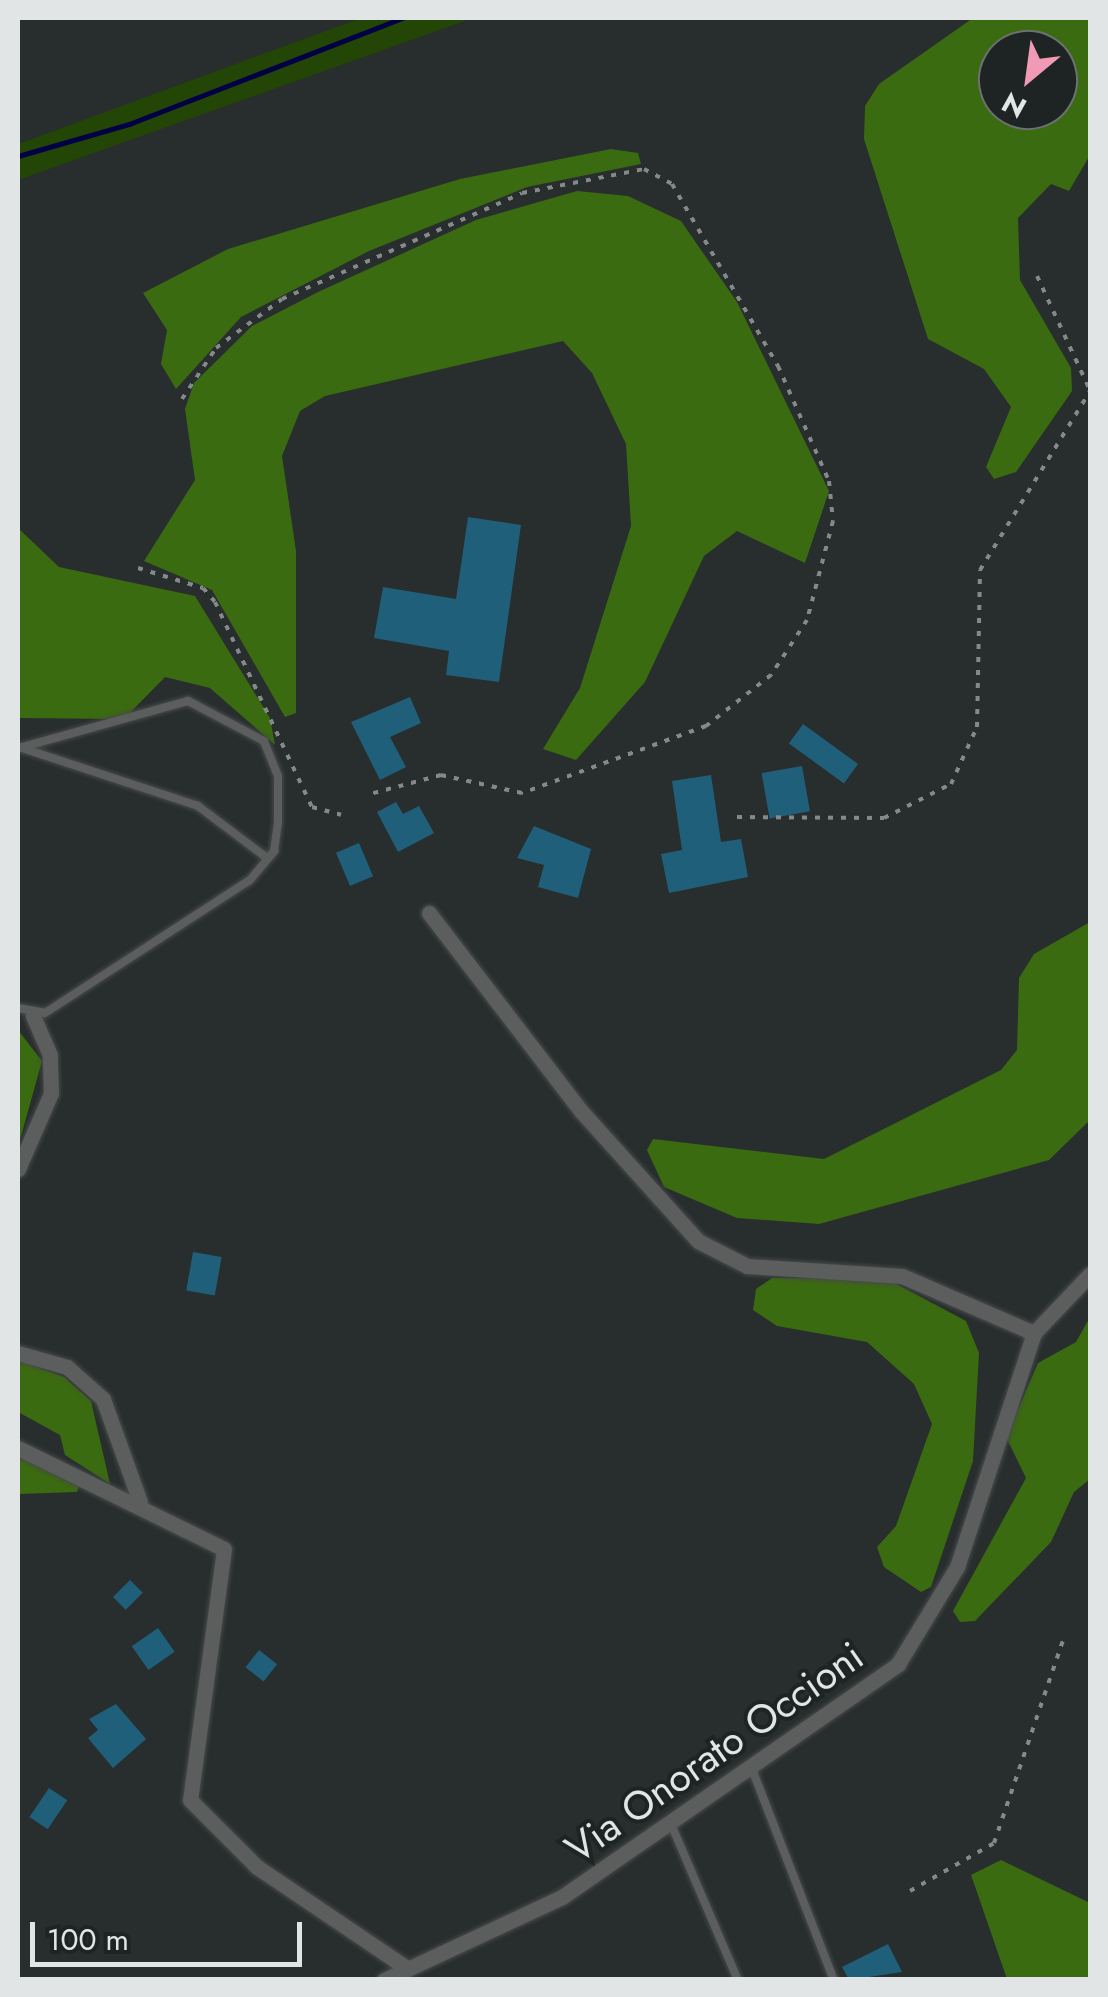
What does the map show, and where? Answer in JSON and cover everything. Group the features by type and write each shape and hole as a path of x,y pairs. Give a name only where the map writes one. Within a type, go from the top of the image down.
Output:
{"street":[{"path":"429,913 582,1111 698,1241 747,1266 902,1276 1034,1333"},
{"path":"18,1169 51,1093 50,1056 25,1012"},
{"name":"Via Onorato Occioni","path":"384,1980 562,1897 870,1688 927,1628 960,1558 1034,1333 1090,1274"},
{"path":"18,1353 52,1359 94,1388 143,1506"},
{"path":"18,1448 217,1540 226,1558 190,1800 257,1866 408,1969"}],"lane":[{"path":"20,747 165,702 226,715 264,741 274,760 278,822 266,858 250,880 25,1012"},
{"path":"20,747 198,806 266,858"},
{"path":"752,1769 834,1980"},
{"path":"670,1824 738,1980"}],"path":[{"path":"182,399 216,348 282,299 522,193 644,169 672,184 778,366 829,482 833,522 807,620 771,675 706,726 522,794 441,775 370,794"},
{"path":"738,817 884,818 951,784 981,695 980,570 1090,390 1037,276"},
{"path":"138,568 203,588 216,602 312,806 341,815"},
{"path":"910,1891 994,1843 1065,1635"}],"green space":[{"path":"361,18 473,18 18,180 18,144"},
{"path":"973,18 1090,18 1090,155 1069,191 1051,184 1018,218 1020,280 1071,368 1072,391 1016,472 994,479 986,467 1011,407 984,369 928,339 864,139 865,106 879,84"},
{"path":"611,149 638,153 641,164 527,187 369,251 241,317 176,389 161,364 167,330 143,293 228,249 460,179"},
{"path":"577,191 628,196 681,221 737,302 829,491 805,563 737,531 704,556 645,682 576,760 543,749 580,688 631,526 626,444 592,373 563,341 325,396 300,411 282,456 296,551 296,713 285,717 212,590 144,561 195,480 185,409 194,383 252,326 318,292 476,220"},
{"path":"18,528 59,567 195,596 270,718 275,745 210,688 165,677 124,719 18,718"},
{"path":"1090,922 1090,1120 1049,1160 819,1224 737,1218 664,1187 647,1150 653,1139 824,1159 1001,1070 1017,1050 1019,978 1034,954"},
{"path":"18,1030 42,1061 18,1147"},
{"path":"772,1278 887,1279 966,1321 979,1353 973,1461 931,1587 921,1592 884,1567 877,1547 896,1526 932,1424 914,1384 867,1342 777,1326 753,1310 756,1289"},
{"path":"1090,1317 1090,1479 1074,1492 1051,1542 975,1621 960,1622 953,1611 1026,1478 1006,1437 1038,1363 1076,1342"},
{"path":"18,1360 64,1377 91,1401 110,1484 65,1455 60,1435 18,1412"},
{"path":"18,1453 81,1482 77,1492 18,1494"},
{"path":"1001,1860 1090,1903 1090,1979 1007,1979 971,1875"}],"building":[{"path":"468,517 521,525 499,682 446,675 449,651 374,638 383,587 456,599"},
{"path":"410,697 421,723 390,737 406,767 380,780 351,722"},
{"path":"803,724 858,764 844,783 789,743"},
{"path":"802,766 810,811 770,818 762,773"},
{"path":"711,775 721,842 741,839 748,877 669,893 661,854 682,850 672,781"},
{"path":"396,802 403,814 419,806 434,833 398,852 377,812"},
{"path":"534,826 591,849 578,898 538,887 544,865 517,858"},
{"path":"359,843 373,876 350,886 336,853"},
{"path":"193,1252 222,1257 215,1295 186,1290"},
{"path":"130,1580 143,1593 126,1610 113,1597"},
{"path":"158,1628 175,1652 148,1670 132,1646"},
{"path":"259,1650 277,1664 264,1681 245,1667"},
{"path":"116,1704 146,1739 113,1768 88,1738 98,1730 89,1719"},
{"path":"49,1788 67,1800 48,1829 29,1817"},
{"path":"888,1944 902,1972 849,1980 842,1967"}],"waterway":[{"path":"18,156 129,124 402,18"}]}
